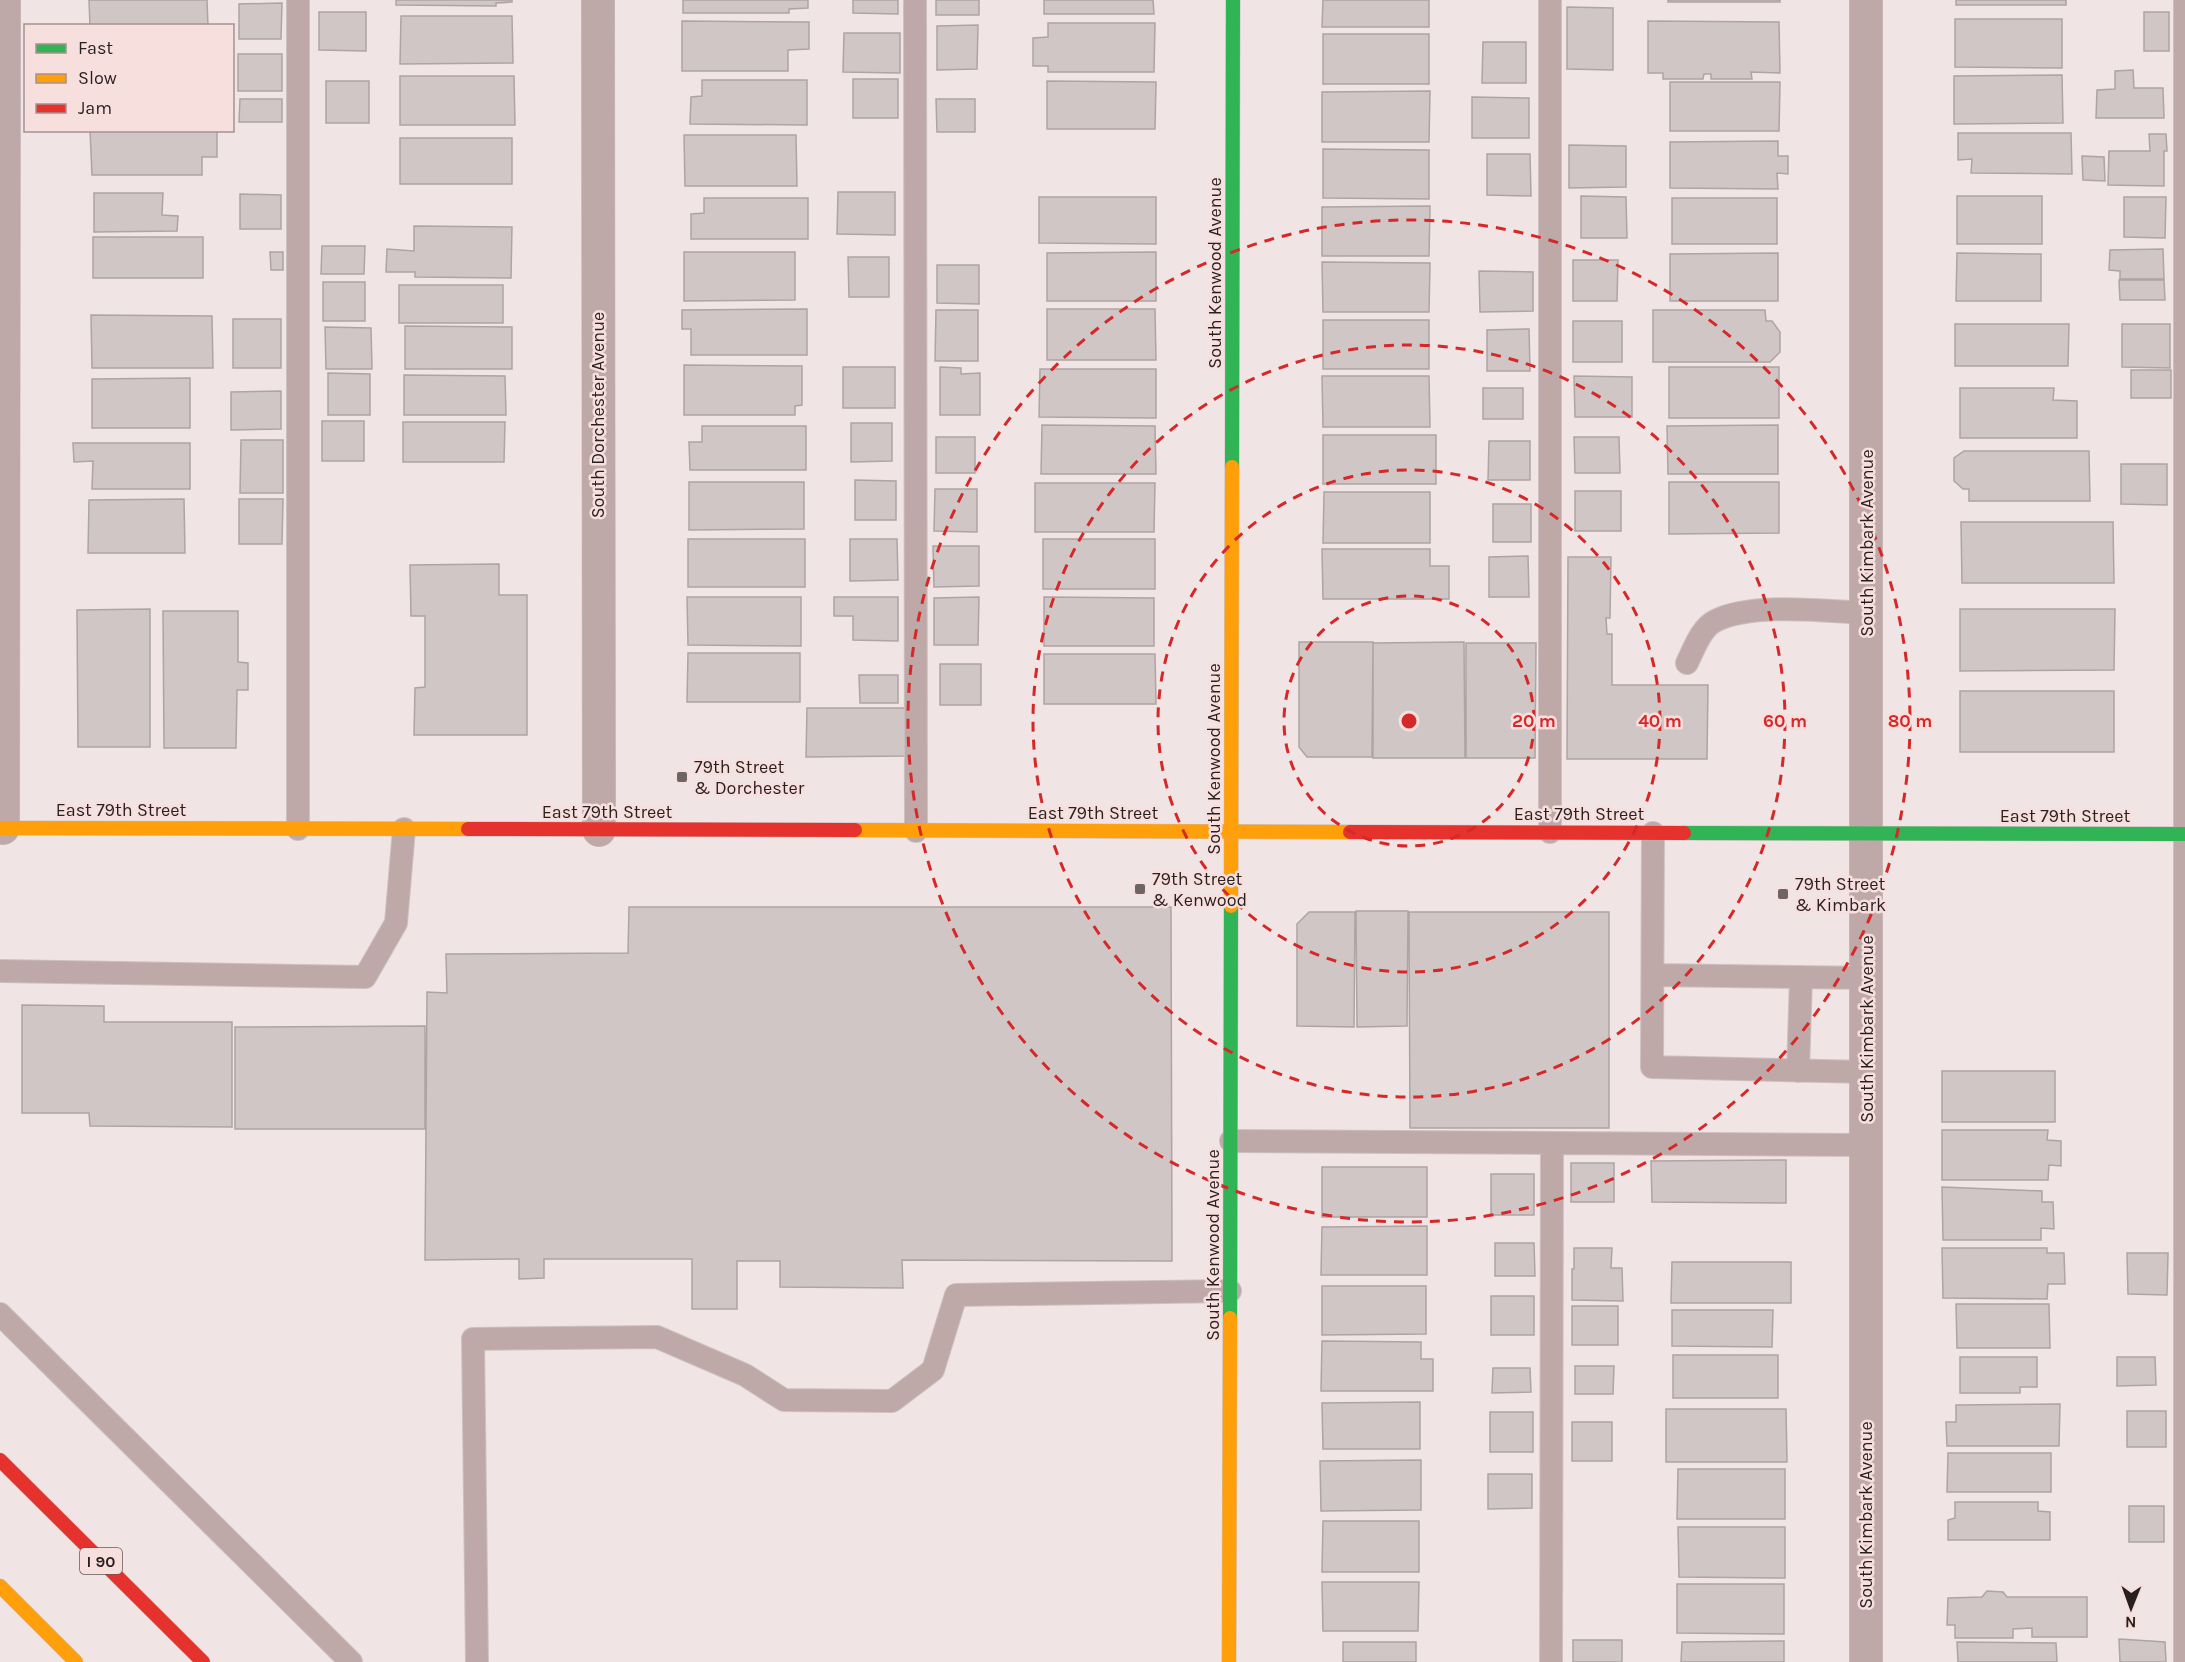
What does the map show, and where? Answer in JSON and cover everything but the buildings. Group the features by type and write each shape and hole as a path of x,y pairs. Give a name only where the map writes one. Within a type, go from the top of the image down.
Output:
{"main road":[{"name":"South Kenwood Avenue","path":"1229,1662 1233,0"},
{"name":"East 79th Street","path":"2,828 2185,834"},
{"name":"I 90","path":"0,1460 203,1662"},
{"path":"0,1586 76,1662"}],"street":[{"path":"2,828 4,0"},
{"name":"South Dorchester Avenue","path":"598,0 599,830"},
{"name":"South Kimbark Avenue","path":"1866,0 1866,1662"}],"lane":[{"path":"298,0 298,829"},
{"path":"915,0 916,831"},
{"path":"1550,0 1550,832"},
{"path":"2185,0 2185,1662"},
{"path":"1687,663 1699,639 1714,621 1741,614 1781,609 1867,613"},
{"path":"0,971 365,977 396,923 404,829"},
{"path":"1653,833 1652,1067 1867,1072"},
{"path":"1653,975 1867,978"},
{"path":"1798,1071 1801,977"},
{"path":"1231,1141 1866,1145"},
{"path":"1551,1662 1552,1143"},
{"path":"477,1662 473,1339 657,1337 745,1375 784,1400 892,1401 933,1370 956,1295 1230,1291"},
{"path":"0,1314 351,1662"}],"traffic: fast":[{"path":"1232,467 1233,0"},
{"path":"1684,833 2185,834"},
{"path":"1230,1318 1231,906"}],"traffic: slow":[{"path":"1231,906 1232,467"},
{"path":"0,828 468,829"},
{"path":"855,830 1350,832"},
{"path":"1229,1662 1230,1318"},
{"path":"0,1586 76,1662"}],"traffic: jam":[{"path":"468,829 855,830"},
{"path":"1350,832 1684,833"},
{"path":"0,1460 203,1662"}],"place":[{"name":"79th Street & Dorchester","path":"682,777"},
{"name":"79th Street & Kenwood","path":"1140,889"},
{"name":"79th Street & Kimbark","path":"1783,894"}]}
